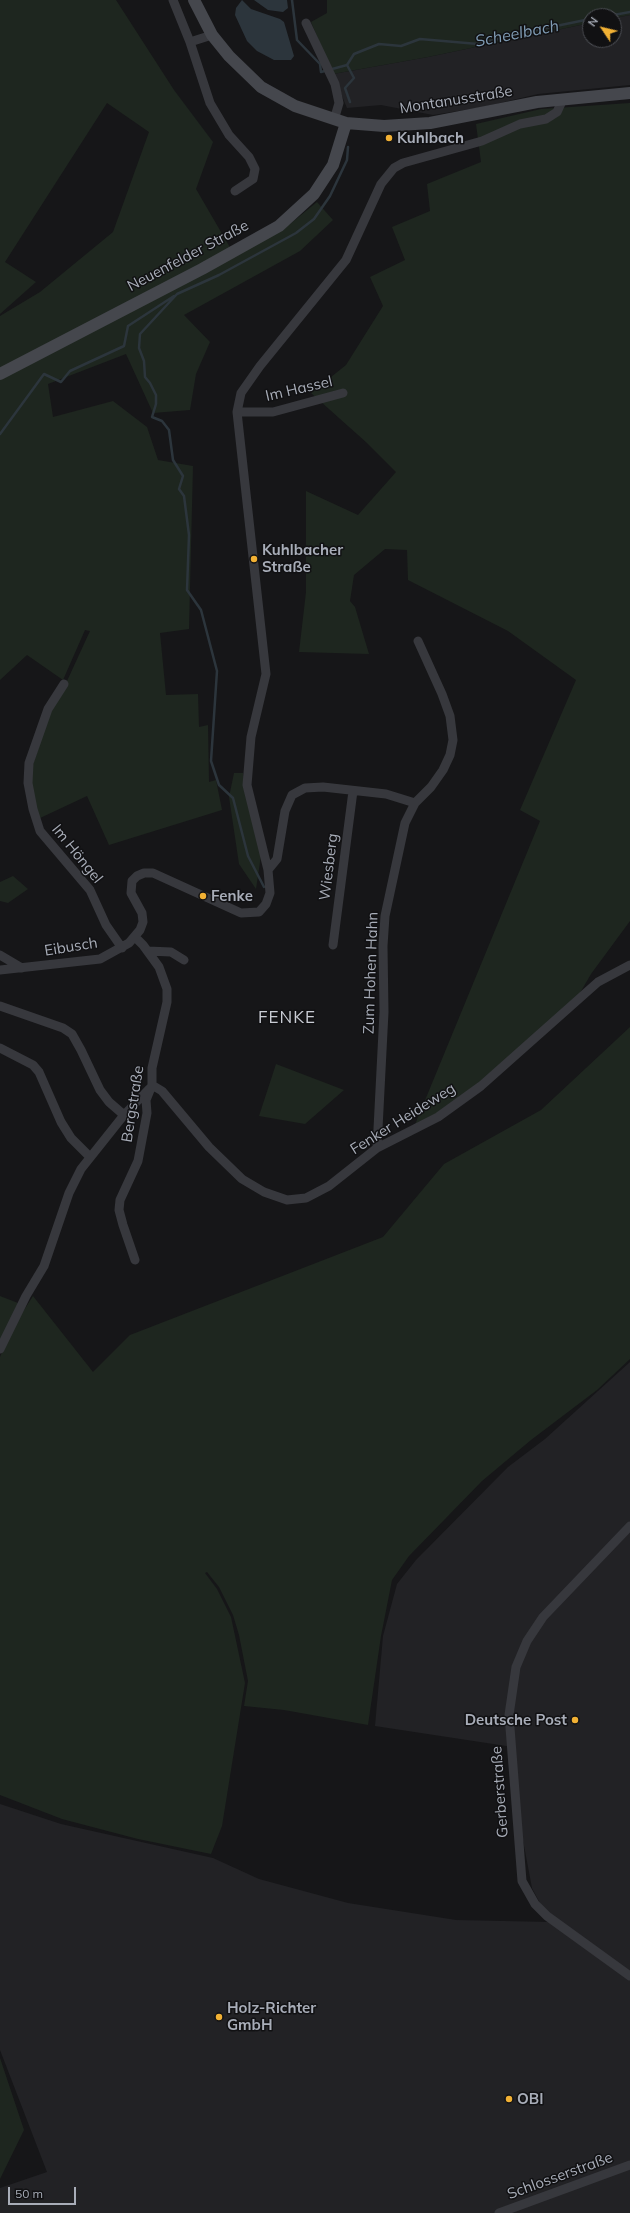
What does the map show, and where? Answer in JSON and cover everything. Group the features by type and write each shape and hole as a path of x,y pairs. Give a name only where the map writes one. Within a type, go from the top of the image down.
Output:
{"main road":[{"name":"Montanusstraße","path":"194,0 212,35 229,56 261,87 295,106 334,120 384,126 430,123 563,99 630,93"},
{"name":"Neuenfelder Straße","path":"0,374 202,269 279,226 314,194 333,165 346,122"}],"street":[{"path":"173,0 190,42 210,103 228,135 249,157 255,169 253,179 235,191"},
{"path":"306,23 328,66 335,84 339,103 334,120"},
{"path":"190,42 212,35"},
{"path":"268,870 247,785 250,737 266,674 237,412 241,393 260,366 346,260 381,184 394,168 403,163 482,141 520,124 546,120 557,112 563,99"},
{"name":"Im Hassel","path":"237,412 273,412 343,393"},
{"name":"Zum Hohen Hahn","path":"377,1148 384,1012 383,946 385,916 405,823 415,802 431,787 443,770 450,755 453,740 450,716 442,694 418,641"},
{"name":"Im Höngel","path":"64,684 48,709 29,763 28,783 33,809 40,831 90,890 106,925 122,948"},
{"path":"268,870 277,859 285,811 292,795 305,788 323,786 386,794 415,802"},
{"name":"Wiesberg","path":"333,945 353,791"},
{"name":"Eibusch","path":"0,970 100,959 122,948 135,937 143,922 142,913 131,893 132,881 137,876 153,872 227,908 249,914 259,912 268,902 270,884 268,870"},
{"name":"Bergstraße","path":"135,937 148,951 164,978 167,989 167,1002 152,1068 152,1085 146,1100 147,1113 138,1161 120,1200 119,1210 136,1260"},
{"path":"148,951 171,952 184,960"},
{"path":"0,955 22,968"},
{"name":"Fenker Heideweg","path":"152,1085 162,1091 209,1147 238,1176 264,1192 287,1200 306,1198 329,1186 377,1148 444,1112 480,1086 593,986 630,965"},
{"path":"0,1006 63,1028 72,1034 100,1090 109,1102 124,1115"},
{"path":"0,1048 33,1065 39,1072 61,1122 71,1138 90,1157"},
{"path":"0,1349 26,1296 44,1266 69,1193 81,1169 124,1115 152,1085"},
{"name":"Gerberstraße","path":"630,1526 548,1612 526,1641 516,1667 509,1715 522,1881 535,1904 547,1916 630,1976"},
{"name":"Schlosserstraße","path":"499,2213 630,2165"}],"shaded area":[{"path":"0,0 116,0 174,90 213,142 196,189 235,256 290,224 317,202 333,220 300,251 184,315 210,342 196,374 190,410 153,413 126,354 48,384 53,417 113,401 147,427 158,460 193,466 189,629 160,633 166,695 198,694 199,727 208,725 209,782 216,780 222,810 109,845 87,796 38,819 32,785 32,767 50,713 67,681 90,631 85,630 63,680 27,655 0,680 0,316 40,292 113,232 149,132 107,103 5,262 36,282 0,314"},
{"path":"242,0 251,9 280,19 284,22 294,56 291,60 274,60 257,51 247,41 235,15 236,8"},
{"path":"254,0 287,0 288,8 283,12 268,10"},
{"path":"327,0 630,0 630,15 622,16 622,8 582,8 582,25 428,57 333,74 311,22 327,13"},
{"path":"630,15 630,85 538,94 483,107 433,115 381,105 347,108 333,74 428,57 582,25 582,48 622,48 622,16"},
{"path":"630,103 630,921 591,974 577,998 493,1073 438,1115 414,1127 540,821 520,810 576,680 508,631 408,580 407,550 385,549 354,575 350,601 355,607 369,654 299,652 306,592 306,491 358,515 396,472 367,443 311,393 346,365 383,306 370,277 405,260 392,227 430,211 427,184 481,162 476,124 541,109"},
{"path":"234,773 243,773 244,785 262,849 256,889 239,864 229,797"},
{"path":"13,876 28,889 8,903 0,901 0,882"},
{"path":"630,1027 630,1359 597,1390 531,1440 482,1481 409,1556 392,1580 381,1636 368,1725 284,1710 244,1706 248,1681 239,1635 233,1615 219,1587 207,1572 205,1573 217,1589 231,1617 245,1683 222,1826 211,1854 138,1839 62,1819 0,1795 0,1357 10,1332 33,1296 93,1372 130,1335 383,1237 444,1164 541,1110"},
{"path":"276,1064 344,1090 305,1124 259,1116"},
{"path":"0,1296 18,1303 0,1342"},
{"path":"630,1362 630,2213 0,2213 0,2188 47,2172 0,2050 0,1804 61,1824 213,1858 259,1879 348,1903 456,1920 550,1922 532,1888 522,1835 513,1747 375,1726 383,1636 397,1584 416,1560 508,1467 545,1439"},
{"path":"0,2058 24,2130 0,2179"}],"waterway":[{"name":"Scheelbach","path":"292,0 297,40 320,64 321,72 347,65 354,54 379,44 401,46 420,39 478,44 582,21"},
{"name":"Scheelbach","path":"622,13 630,12"},
{"path":"347,65 354,78 345,88 350,102"},
{"path":"264,887 248,856 233,798 219,785 211,761 217,671 201,610 187,590 189,535 184,496 179,489 183,476 173,460 169,430 162,421 152,417 156,404 156,395 145,377 144,361 139,348 140,334 177,294 219,275 296,233 314,219 330,196 347,160 348,147"},
{"path":"0,434 44,374 61,382 70,371 124,346 128,326 174,296"}],"place":[{"name":"Kuhlbach","path":"389,138"},
{"name":"Kuhlbacher Straße","path":"254,559"},
{"name":"Fenke","path":"203,896"},
{"name":"Deutsche Post","path":"575,1720"},
{"name":"Holz-Richter GmbH","path":"219,2017"},
{"name":"OBI","path":"509,2099"}],"district":[{"name":"FENKE","path":"287,1018"}]}
